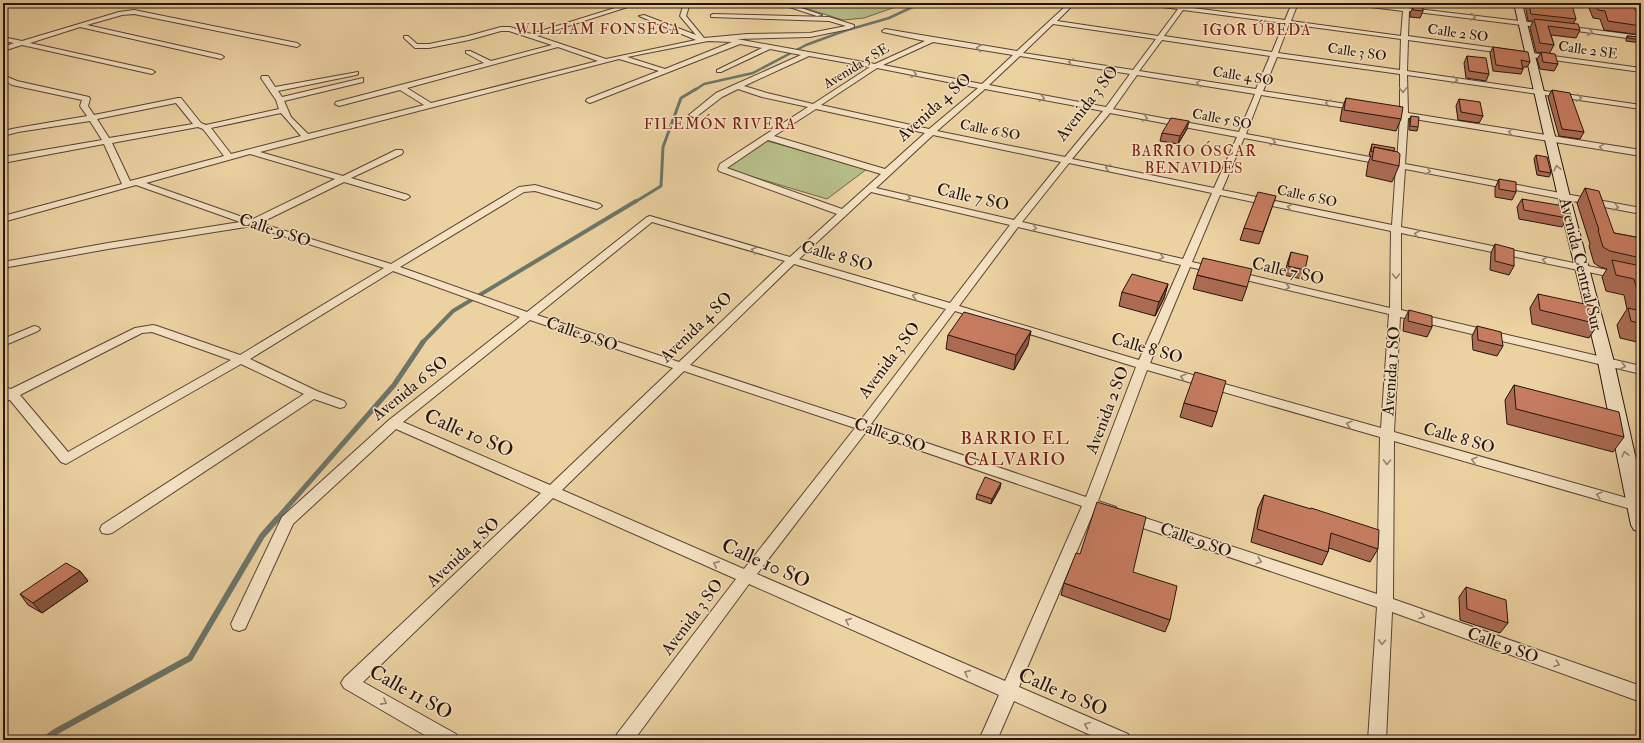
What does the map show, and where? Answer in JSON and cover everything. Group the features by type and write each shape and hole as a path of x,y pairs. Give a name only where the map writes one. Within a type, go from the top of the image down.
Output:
{"street":[{"path":"530,36 637,3"},
{"path":"687,3 683,16 686,21 698,32 701,40"},
{"path":"3,218 251,151 620,57 701,40 747,36 810,35 852,26 780,3"},
{"name":"Avenida 4 SO","path":"350,683 552,492 791,261 931,132 983,87 1072,3"},
{"name":"Calle 2 SO","path":"1146,3 1183,5 1293,24 1382,37 1405,38 1532,55"},
{"name":"Avenida 2 SO","path":"988,740 1090,504 1143,365 1260,92 1294,3"},
{"path":"1355,3 1406,6 1524,24 1641,38"},
{"name":"Avenida Central Sur","path":"1518,3 1532,55 1564,197 1606,362 1639,507 1641,525"},
{"path":"1578,3 1629,6 1641,10"},
{"name":"Avenida 3 SO","path":"623,740 746,576 863,426 952,307 1067,159 1107,111 1183,5"},
{"name":"Avenida 1 SO","path":"1376,740 1385,603 1387,435 1395,312 1396,230 1404,115 1403,72 1406,6"},
{"path":"1629,6 1638,20"},
{"path":"3,49 121,14 134,12 297,45"},
{"path":"642,16 701,40"},
{"path":"713,16 829,19"},
{"name":"Calle 3 SO","path":"1051,22 1641,107"},
{"path":"81,26 222,56"},
{"path":"406,37 415,46 420,47 469,38 501,29 510,29 606,61"},
{"name":"Calle 4 SO","path":"885,31 1017,54 1366,109"},
{"name":"Calle 5 SO","path":"725,39 876,66 1641,211"},
{"path":"3,40 152,72"},
{"name":"Avenida 5 SE","path":"843,213 722,169 723,166 876,66 932,40"},
{"path":"590,101 739,42"},
{"path":"339,104 559,45"},
{"path":"719,71 769,47"},
{"path":"468,52 491,64"},
{"path":"692,115 719,95 808,54"},
{"name":"Calle 2 SE","path":"1532,55 1641,70"},
{"path":"620,57 665,71"},
{"path":"273,90 356,73"},
{"path":"3,77 15,82 86,99 84,106 132,183"},
{"path":"265,78 280,100 283,110 288,118 306,138"},
{"path":"280,100 360,80"},
{"name":"Calle 6 SO","path":"737,86 765,96 931,132 1067,159 1396,230 1641,280"},
{"path":"402,88 431,106"},
{"path":"3,134 17,130 92,118 178,100 229,157"},
{"path":"3,160 107,141 202,126 283,110"},
{"path":"1381,111 1641,153"},
{"path":"766,137 888,173"},
{"path":"251,151 405,197"},
{"path":"3,266 108,246 252,223 399,152"},
{"name":"Calle 9 SO","path":"132,183 391,267 680,367 863,426 1385,603 1641,694"},
{"path":"340,404 313,394 241,359 153,328 139,330 6,395 66,459 241,359 522,189 535,188 597,206"},
{"name":"Calle 7 SO","path":"870,189 1641,370"},
{"name":"Calle 8 SO","path":"650,219 952,307 1143,365 1639,507"},
{"name":"Avenida 6 SO","path":"239,624 287,521 394,423 650,219"},
{"path":"3,343 34,329"},
{"path":"107,529 313,394"},
{"name":"Calle 10 SO","path":"394,423 1122,740"},
{"name":"Calle 11 SO","path":"350,683 450,740"}],"green space":[{"path":"789,3 907,3 864,18 843,20"},
{"path":"764,140 867,169 827,199 720,167"}],"building":[{"path":"1529,3 1556,3 1572,5 1576,19 1531,14"},
{"path":"1595,3 1631,3 1641,19 1641,26 1608,21 1605,11 1598,10"},
{"path":"1413,6 1423,8 1423,11 1413,10"},
{"path":"1534,19 1578,24 1580,30 1548,26 1554,45 1540,43"},
{"path":"1627,36 1641,37 1641,40 1628,38"},
{"path":"1493,47 1528,52 1530,62 1521,60 1523,69 1496,65"},
{"path":"1541,52 1555,54 1558,64 1543,62"},
{"path":"1467,56 1486,58 1489,74 1469,71"},
{"path":"1552,90 1570,93 1584,132 1562,129"},
{"path":"1346,98 1403,107 1401,119 1344,110"},
{"path":"1459,99 1480,102 1483,116 1461,112"},
{"path":"1411,116 1419,117 1418,127 1410,126"},
{"path":"1171,118 1189,121 1180,136 1162,133"},
{"path":"1372,144 1395,148 1394,151 1374,147 1373,152 1371,151"},
{"path":"1374,147 1398,152 1400,154 1399,166 1372,160"},
{"path":"1536,155 1547,157 1551,173 1539,171"},
{"path":"1499,179 1516,182 1516,192 1499,189"},
{"path":"1585,188 1599,191 1614,233 1641,238 1641,258 1610,251 1603,247"},
{"path":"1258,192 1276,196 1263,232 1244,228"},
{"path":"1522,199 1564,206 1567,218 1524,210"},
{"path":"1495,244 1514,249 1514,266 1495,261"},
{"path":"1291,252 1308,256 1305,270 1288,266"},
{"path":"1203,258 1252,269 1247,287 1197,275"},
{"path":"1612,260 1641,266 1641,304 1634,279 1616,275"},
{"path":"1132,274 1168,284 1159,302 1122,292"},
{"path":"1538,294 1594,306 1598,324 1540,310"},
{"path":"1628,308 1641,311 1641,324 1631,321"},
{"path":"1409,310 1432,316 1432,327 1408,321"},
{"path":"964,312 1031,331 1016,355 948,335"},
{"path":"1477,326 1501,332 1503,346 1478,340"},
{"path":"1195,372 1226,381 1217,412 1184,403"},
{"path":"1514,385 1619,412 1624,437 1516,409"},
{"path":"985,477 1001,483 992,499 977,494"},
{"path":"1264,495 1311,508 1379,530 1378,549 1331,533 1328,552 1257,529"},
{"path":"1097,502 1146,517 1133,572 1177,586 1170,620 1064,583 1076,553 1080,554"},
{"path":"66,563 80,571 33,603 20,594"},
{"path":"1466,587 1506,600 1508,623 1467,609"}],"waterway":[{"path":"695,90 704,84 753,73 806,45 844,31 889,18 921,3"},
{"path":"635,202 661,186 663,147 681,98 696,89"},
{"path":"422,343 453,311 636,201"},
{"path":"276,520 394,385 423,342"},
{"path":"44,740 55,732 190,658 262,536 277,519"}],"district":[{"name":"WILLIAM FONSECA","path":"598,29"},
{"name":"IGOR ÚBEDA","path":"1257,30"},
{"name":"FILEMÓN RIVERA","path":"720,124"},
{"name":"BARRIO ÓSCAR BENAVIDES","path":"1194,160"},
{"name":"BARRIO EL CALVARIO","path":"1015,448"}]}
